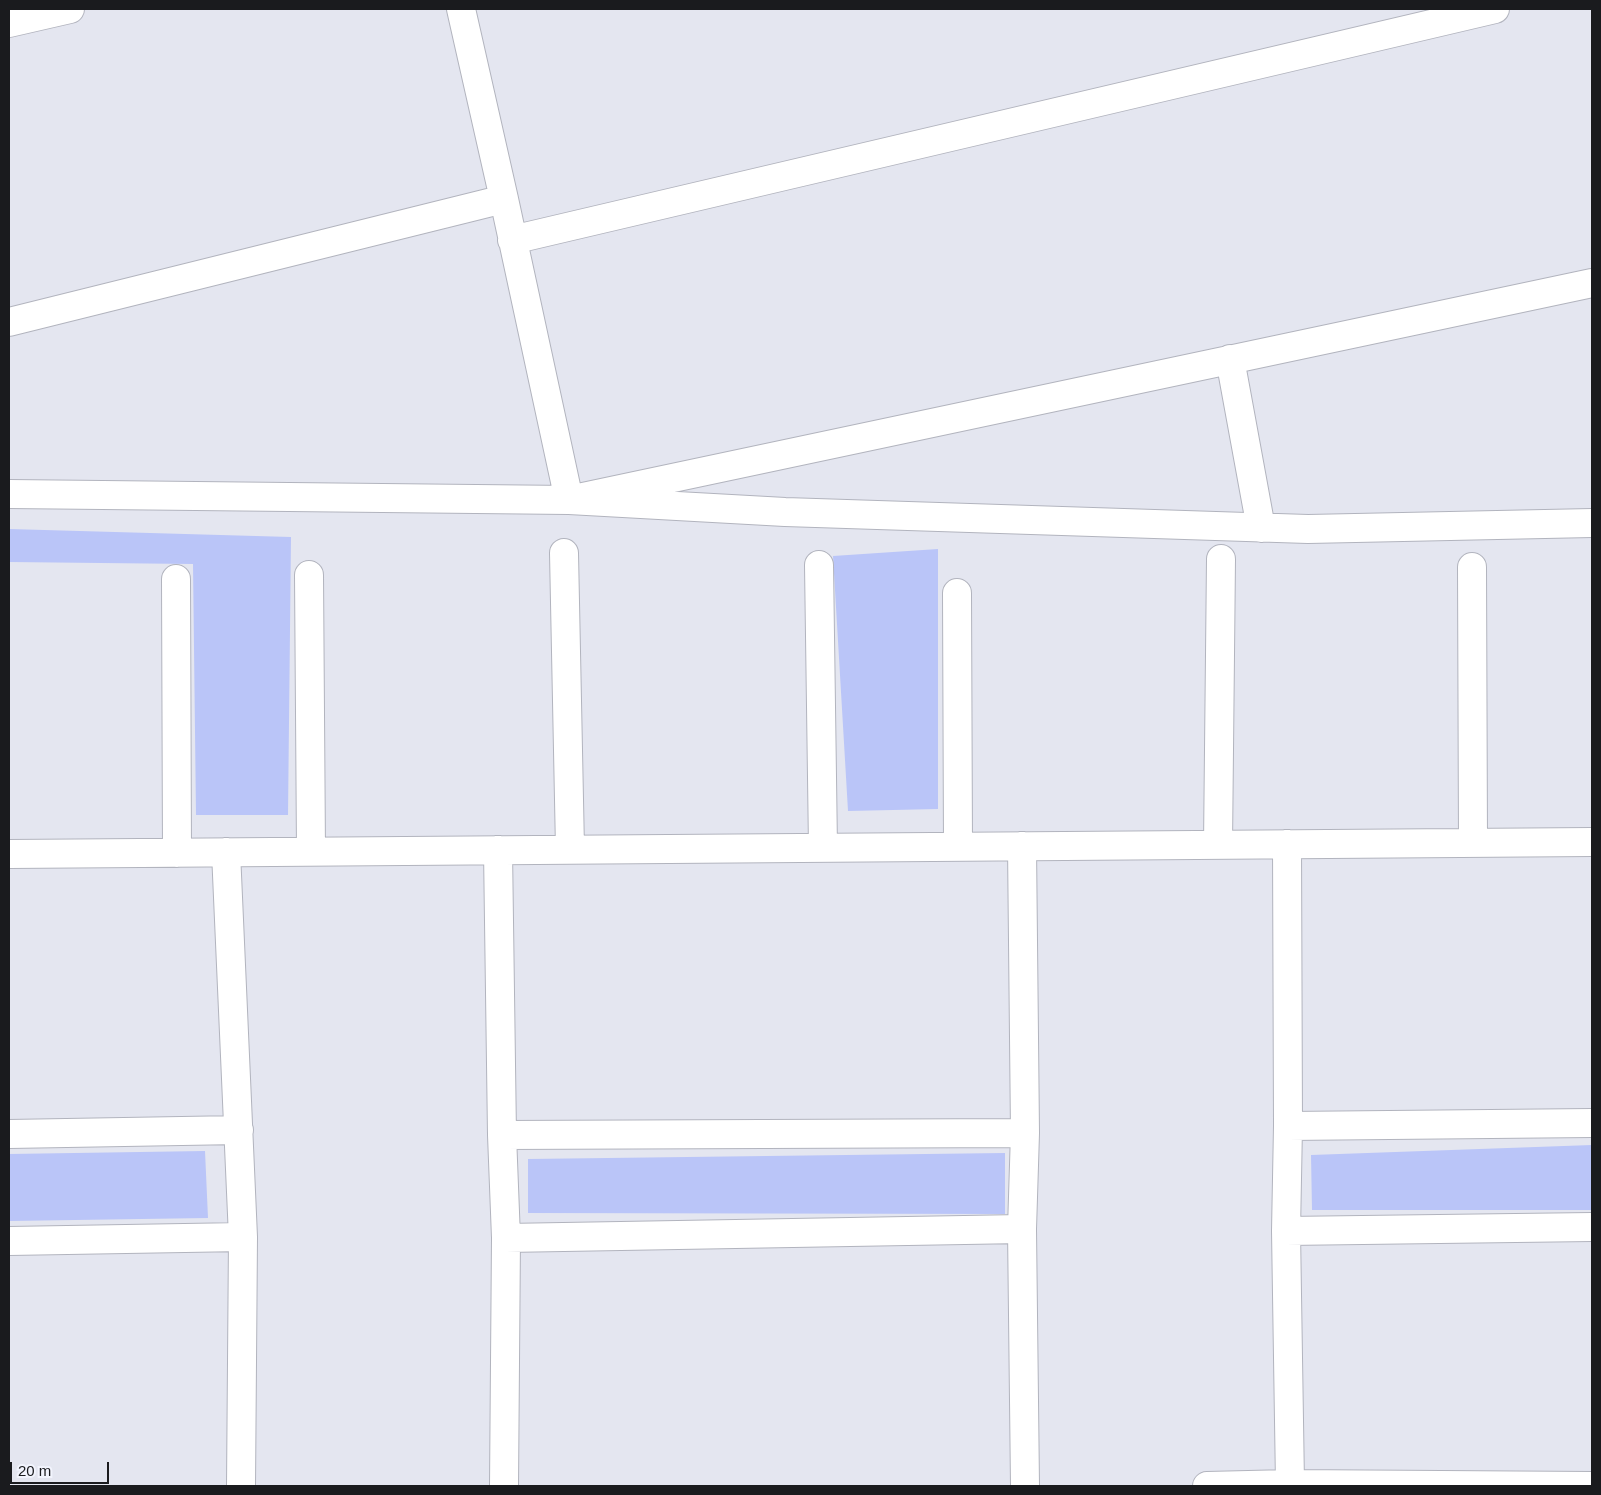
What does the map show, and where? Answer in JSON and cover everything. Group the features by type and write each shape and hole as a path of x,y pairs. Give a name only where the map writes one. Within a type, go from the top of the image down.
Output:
{"street":[{"path":"9,23 70,9"},
{"path":"461,9 569,500"},
{"path":"512,240 1495,9"},
{"path":"9,322 504,199"},
{"path":"569,500 1592,283"},
{"path":"1230,360 1261,528"},
{"path":"9,494 569,500 785,512 1308,529 1592,523"},
{"path":"564,553 570,849"},
{"path":"1218,845 1221,559"},
{"path":"819,565 823,848"},
{"path":"1472,567 1473,843"},
{"path":"309,575 311,852"},
{"path":"176,578 177,852"},
{"path":"957,593 958,847"},
{"path":"9,854 1592,842"},
{"path":"1287,844 1288,1126 1286,1231 1290,1484"},
{"path":"1022,846 1025,1133 1022,1229 1025,1486"},
{"path":"498,850 502,1136 506,1238 504,1486"},
{"path":"226,852 244,1237 241,1486"},
{"path":"1288,1126 1592,1123"},
{"path":"9,1134 239,1130"},
{"path":"502,1136 1025,1133"},
{"path":"1286,1231 1592,1227"},
{"path":"506,1238 1022,1229"},
{"path":"9,1241 244,1237"},
{"path":"1207,1486 1290,1484 1592,1486"}],"shaded area":[{"path":"9,529 291,537 288,815 196,815 193,564 9,562"},
{"path":"938,549 938,809 848,811 833,556"},
{"path":"1592,1145 1592,1210 1312,1210 1311,1155"},
{"path":"205,1151 208,1218 9,1221 9,1154"},
{"path":"1005,1153 1005,1214 528,1213 528,1159"}]}
